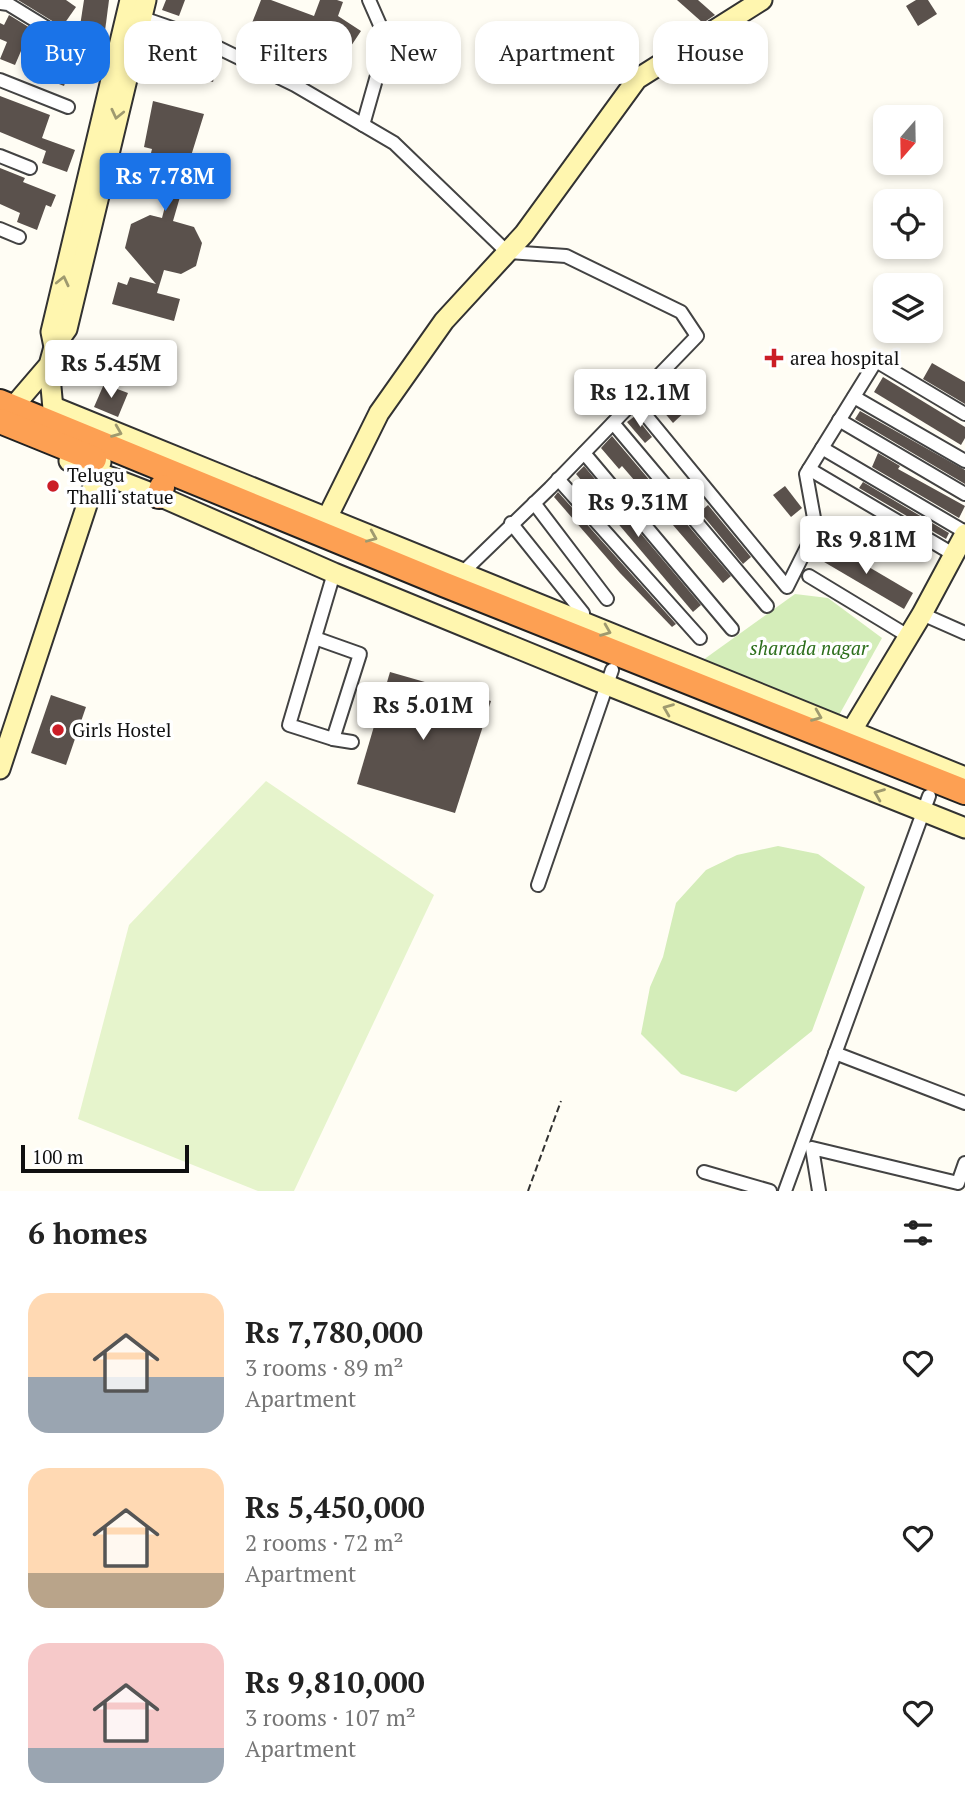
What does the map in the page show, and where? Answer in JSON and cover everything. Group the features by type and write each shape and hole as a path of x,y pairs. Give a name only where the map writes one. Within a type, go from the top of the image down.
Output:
{"highway":[{"path":"5,414 964,790"},
{"path":"50,431 99,467 161,491 290,526 610,677 926,804 964,790"}],"street":[{"path":"363,125 382,58 380,25 369,0"},
{"path":"290,526 379,413 444,321 523,234 637,79 762,0"},
{"path":"0,3 8,4 114,64"},
{"path":"136,7 295,85 394,144 508,252 566,256 681,312 697,336 584,453 461,574"},
{"path":"50,431 51,332 114,64 136,7"},
{"path":"5,414 52,356 67,329 136,7"},
{"path":"0,80 68,107"},
{"path":"0,156 30,168"},
{"path":"0,229 19,237"},
{"path":"634,401 787,587 816,529 806,474 876,361 965,414"},
{"path":"854,397 965,461"},
{"path":"839,420 965,494"},
{"path":"613,423 767,606"},
{"path":"822,448 961,544"},
{"path":"584,453 732,629"},
{"path":"0,769 99,467"},
{"path":"809,469 961,544"},
{"path":"558,479 700,638"},
{"path":"534,503 607,599"},
{"path":"511,523 583,613 580,621"},
{"path":"290,526 334,573 610,677 538,885"},
{"path":"290,526 461,574 852,730 964,790"},
{"path":"852,730 961,544"},
{"path":"334,573 289,726 352,742"},
{"path":"809,576 908,636"},
{"path":"922,614 965,633"},
{"path":"315,638 360,654 333,739"},
{"path":"785,1191 926,804 965,828"},
{"path":"835,1053 965,1104"},
{"path":"819,1191 812,1148 957,1187 965,1163"},
{"path":"704,1172 769,1191"}],"path":[{"path":"528,1191 561,1101"}],"green space":[{"name":"sharada nagar","path":"795,594 828,598 882,638 838,717 703,660"},
{"path":"266,781 434,895 294,1191 258,1191 78,1119 129,925"},
{"path":"778,846 818,854 865,887 812,1031 736,1092 681,1074 641,1034 650,987 663,957 676,903 706,870 737,855"}],"building":[{"path":"18,0 66,0 76,7 66,21 52,21"},
{"path":"84,0 109,0 106,21 81,21"},
{"path":"166,0 185,0 179,16 162,10"},
{"path":"261,0 271,0 314,16 320,0 337,0 343,2 338,16 346,21 253,21"},
{"path":"677,0 698,0 715,15 701,21"},
{"path":"916,0 928,0 937,14 918,26 906,6"},
{"path":"9,15 21,22 21,51 15,65 0,59 7,42 0,39 0,23 4,25"},
{"path":"352,25 361,31 352,44"},
{"path":"0,96 50,115 42,138 75,150 67,172 42,163 46,151 0,132"},
{"path":"153,101 204,114 187,169 209,175 204,195 182,190 173,221 194,227 202,243 196,266 181,274 164,270 157,293 180,299 174,321 112,304 118,282 127,285 130,277 156,284 125,248 131,224 150,215 162,218 170,187 152,182 155,171 147,169 152,149 144,147"},
{"path":"0,168 25,178 23,182 56,195 51,207 46,205 37,230 17,222 20,213 0,204"},
{"path":"932,363 965,382 965,404 923,379"},
{"path":"883,377 965,427 965,438 961,445 874,392"},
{"path":"104,384 128,393 118,417 94,407"},
{"path":"674,391 689,408 673,423 658,405"},
{"path":"860,411 965,470 965,484 855,419"},
{"path":"635,416 652,437 645,443 627,422"},
{"path":"612,436 731,576 723,583 622,466 619,469 601,448"},
{"path":"878,453 900,466 898,469 965,506 959,518 872,467"},
{"path":"584,466 701,605 693,612 576,474"},
{"path":"863,482 949,533 946,539 859,488"},
{"path":"785,486 802,508 791,517 773,495"},
{"path":"558,492 676,624 672,627 620,573 554,497"},
{"path":"708,505 751,557 743,564 700,512"},
{"path":"828,543 913,593 904,609 819,559"},
{"path":"390,672 491,701 455,813 357,784"},
{"name":"Girls Hostel","path":"51,695 86,707 66,765 31,753"}],"place":[{"name":"area hospital","path":"774,358"},
{"name":"Telugu Thalli statue","path":"53,486"},
{"name":"Girls Hostel","path":"58,730"}]}
